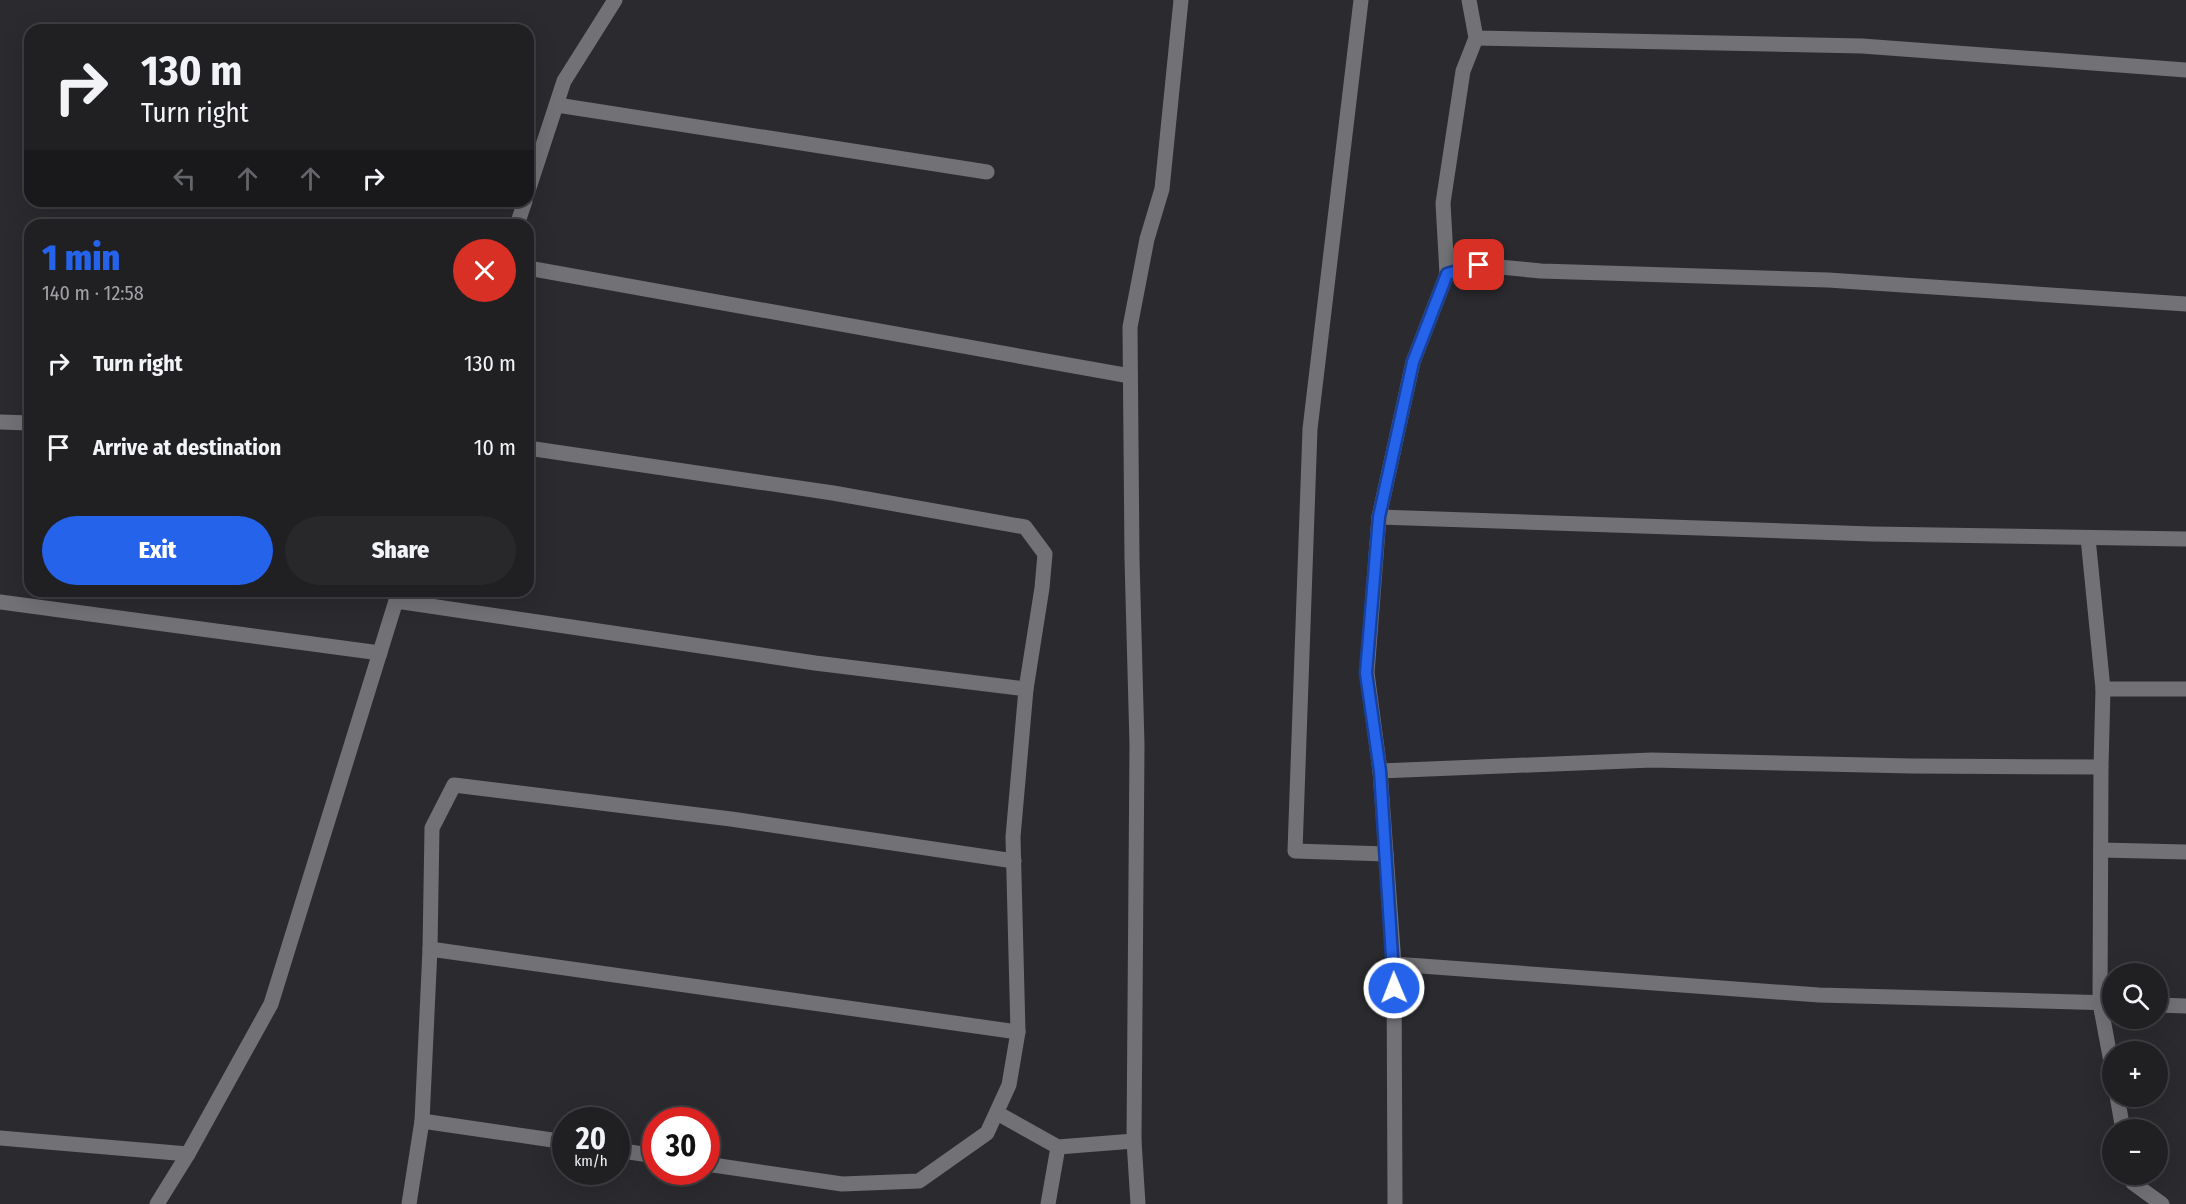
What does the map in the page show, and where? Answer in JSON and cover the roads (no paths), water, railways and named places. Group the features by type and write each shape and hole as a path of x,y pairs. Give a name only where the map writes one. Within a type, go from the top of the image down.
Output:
{"street":[{"path":"534,173 564,81 615,0"},
{"path":"1138,1204 1134,1141 1137,745 1132,559 1130,327 1147,239 1162,189 1181,0"},
{"path":"1361,0 1310,429 1295,851 1386,854"},
{"path":"1395,1204 1394,964 1380,771 1366,673 1379,517 1413,362 1447,274 1443,203 1463,71 1476,38 1469,0"},
{"path":"1476,38 1862,46 2186,70"},
{"path":"556,105 987,172"},
{"path":"1447,274 1479,265 1541,271 1828,280 2186,304"},
{"path":"534,269 1130,376"},
{"path":"0,422 24,423"},
{"path":"534,449 833,493 1025,527 1045,554 1026,689 1014,837 1018,1032 1009,1085 987,1133 919,1181 842,1184 720,1166"},
{"path":"1379,517 1872,534 2186,539"},
{"path":"2088,538 2103,689 2101,850 2105,963"},
{"path":"157,1204 188,1154 271,1004 398,597"},
{"path":"404,597 815,663 1026,689"},
{"path":"0,602 380,653"},
{"path":"2103,689 2186,689"},
{"path":"1380,771 1652,760 1911,766 2101,767"},
{"path":"409,1204 422,1121 430,949 432,828 454,785 731,819 1014,861"},
{"path":"2101,850 2186,852"},
{"path":"430,949 1018,1032"},
{"path":"1394,964 1819,995 2102,1003"},
{"path":"2168,1005 2186,1006"},
{"path":"997,1113 1058,1147 1134,1141"},
{"path":"422,1121 552,1140"},
{"path":"0,1138 188,1154"},
{"path":"1048,1204 1058,1147"},
{"path":"2134,1185 2162,1204"}]}
